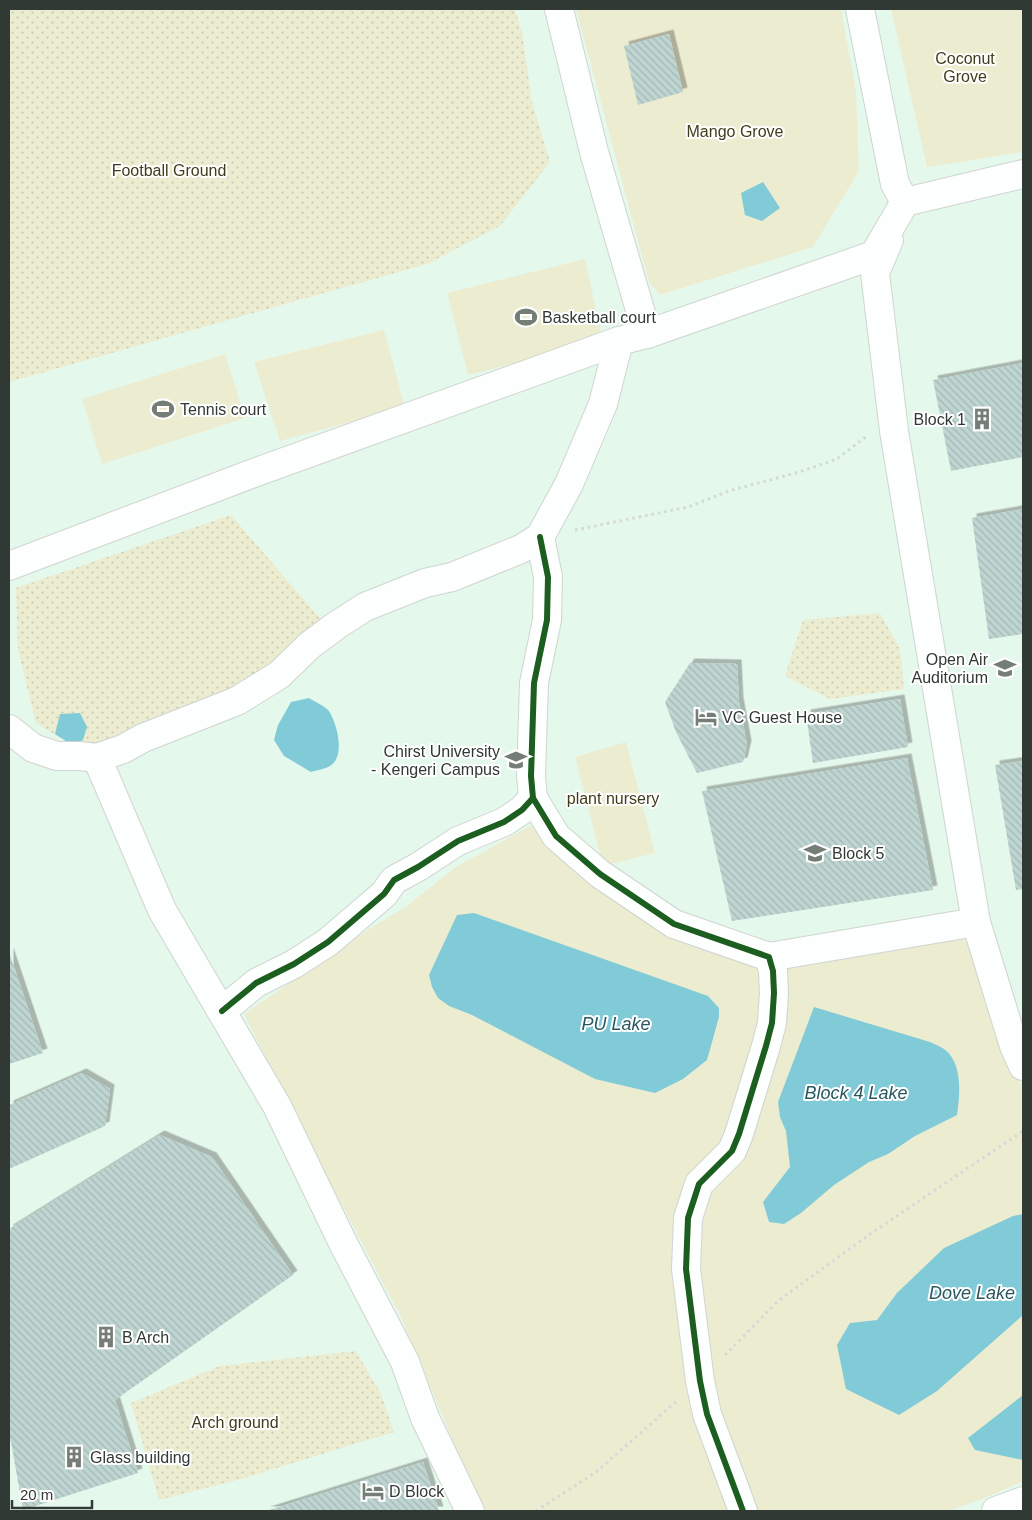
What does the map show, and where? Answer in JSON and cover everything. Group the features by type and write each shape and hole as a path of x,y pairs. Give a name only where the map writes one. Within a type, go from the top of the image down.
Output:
{"street":[{"path":"559,9 594,152 647,334"},
{"path":"860,9 895,184 905,202"},
{"path":"9,566 251,474 619,341 647,334 874,255 905,202 1023,174"},
{"path":"905,202 875,273 892,418 976,922 1014,1046 1023,1066"},
{"path":"9,729 33,748 56,756 97,758 123,749 143,738 236,701 279,675 310,645 365,607 425,583 452,577 486,564 521,549 540,537 569,484 603,404 619,341"},
{"path":"540,537 548,576 547,620 534,683 531,776 534,798 556,836 600,874 674,924 769,957 976,922"},
{"path":"97,758 162,910 276,1106 343,1243 405,1362 425,1418 470,1511"},
{"path":"222,1011 256,983 294,964 328,942 384,894 394,880 458,841 504,822 522,810 534,798"},
{"path":"743,1511 707,1414 700,1381 686,1269 688,1218 699,1184 732,1151 745,1116 772,1023 773,971 769,957"},
{"path":"996,1511 1023,1500"}],"path":[{"path":"540,537 688,507 729,491 799,472 837,458 892,418"},
{"path":"536,1511 596,1472 700,1381 778,1301 870,1234 1023,1131"}],"shaded area":[{"name":"Chirst University - Kengeri Campus","path":"9,9 1023,9 1023,1511 9,1511"}],"green space":[{"name":"Football Ground","path":"9,9 515,9 522,32 532,102 550,162 500,226 427,264 9,382"},
{"name":"Mango Grove","path":"576,9 841,9 856,91 859,171 813,247 660,295 649,282"},
{"name":"Coconut Grove","path":"891,9 1023,9 1023,152 927,167"},
{"name":"Basketball court","path":"585,259 603,341 468,375 447,293"},
{"path":"384,330 405,407 280,441 254,362"},
{"name":"Tennis court","path":"225,354 245,418 102,464 82,399"},
{"path":"231,515 323,622 253,682 106,742 72,745 36,723 18,650 16,588"},
{"path":"880,613 900,649 904,689 830,699 785,676 803,620"},
{"name":"plant nursery","path":"626,742 655,853 603,866 575,757"},
{"path":"534,824 661,927 787,960 972,929 1023,1093 1023,1481 980,1500 948,1511 477,1511 454,1443 400,1315 291,1108 244,1014 369,929 407,906 456,867"},
{"name":"Arch ground","path":"356,1351 381,1394 394,1432 241,1479 159,1500 131,1403 220,1366"}],"water":[{"path":"763,182 780,208 762,221 745,215 741,193"},
{"path":"309,698 329,711 337,731 339,748 335,761 330,766 311,772 284,756 274,740 278,725 291,702"},
{"path":"80,713 87,727 83,740 72,745 55,734 60,714"},
{"name":"PU Lake","path":"474,913 708,996 719,1008 719,1017 707,1060 683,1079 655,1093 595,1079 472,1015 449,1006 438,998 432,987 429,975 457,915"},
{"name":"Block 4 Lake","path":"814,1007 930,1042 944,1049 954,1062 959,1079 957,1115 915,1136 888,1154 869,1162 834,1185 801,1213 784,1224 769,1222 763,1202 790,1167 786,1131 780,1117 778,1102"},
{"name":"Dove Lake","path":"1023,1214 1023,1315 937,1391 899,1415 846,1389 837,1345 850,1323 877,1320 897,1293 944,1248 1013,1216"},
{"path":"1023,1395 1023,1460 975,1450 968,1438"}],"building":[{"path":"669,34 683,92 638,105 624,46"},
{"name":"Block 1","path":"1023,363 1023,457 951,471 933,380"},
{"path":"1023,509 1023,634 989,639 972,518"},
{"name":"VC Guest House","path":"690,663 737,664 739,702 747,745 743,762 697,773 676,732 665,702"},
{"path":"900,699 908,747 813,763 806,714"},
{"name":"Block 5","path":"907,758 933,890 732,921 702,791"},
{"path":"1023,761 1023,889 1016,890 995,765"},
{"path":"9,952 43,1053 9,1064"},
{"path":"82,1073 110,1089 105,1126 9,1169 9,1105"},
{"name":"B Arch","path":"160,1135 212,1157 293,1275 115,1400 138,1473 23,1510 9,1438 9,1229"},
{"name":"D Block","path":"423,1462 439,1511 266,1511"}],"cycle path":[{"path":"222,1011 256,983 294,964 328,942 384,894 394,880 458,841 504,822 522,810 533,798 531,776 534,683 547,620 548,577 540,537"},
{"path":"533,798 556,836 600,874 674,924 769,957 773,971 772,1023 739,1134 732,1151 699,1184 688,1218 686,1269 700,1381 707,1414 743,1511"}],"place":[{"name":"Basketball court","path":"526,317"},
{"name":"Tennis court","path":"163,409"},
{"name":"Block 1","path":"982,419"},
{"name":"Open Air Auditorium","path":"1005,668"},
{"name":"VC Guest House","path":"706,717"},
{"name":"Chirst University - Kengeri Campus","path":"516,760"},
{"name":"Block 5","path":"815,853"},
{"name":"B Arch","path":"106,1337"},
{"name":"Glass building","path":"74,1457"},
{"name":"D Block","path":"373,1491"}]}
